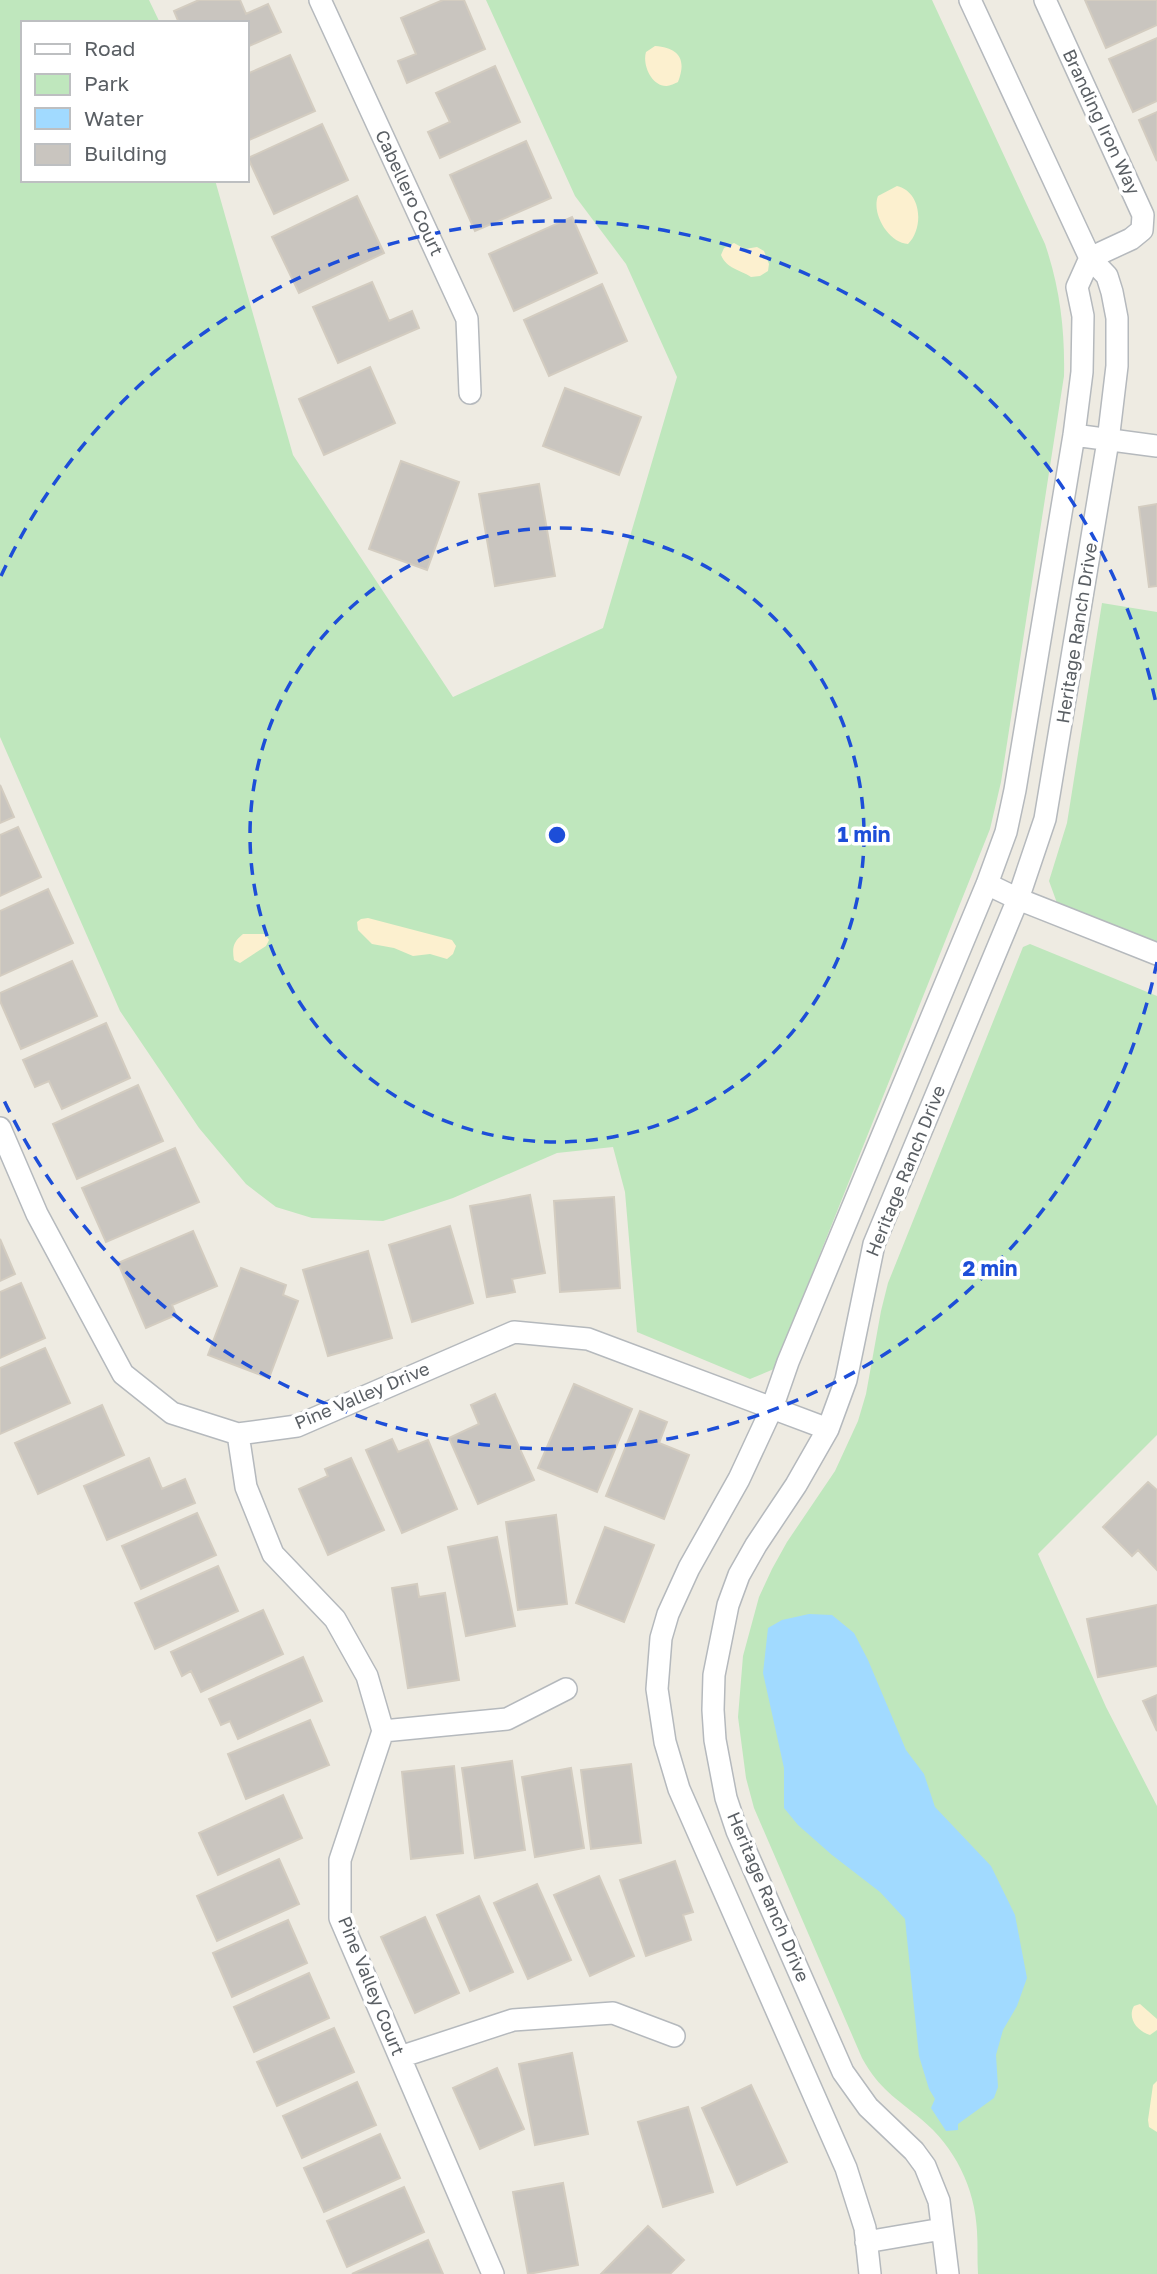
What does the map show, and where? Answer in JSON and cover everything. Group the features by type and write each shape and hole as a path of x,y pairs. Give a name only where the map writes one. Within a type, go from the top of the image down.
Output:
{"street":[{"name":"Cabellero Court","path":"320,0 467,320 470,393"},
{"name":"Heritage Ranch Drive","path":"948,2274 939,2201 925,2166 914,2151 868,2107 843,2072 737,1830 718,1764 713,1710 714,1675 728,1605 745,1565 828,1429 846,1380 874,1244 1018,899 1045,819 1108,441 1117,366 1116,318 1107,276 1090,258 970,0"},
{"name":"Branding Iron Way","path":"1045,0 1143,215 1142,230 1131,239 1090,258"},
{"name":"Heritage Ranch Drive","path":"870,2274 856,2197 833,2137 679,1789 660,1718 657,1667 668,1614 689,1568 739,1479 772,1408 788,1362 987,884 1006,832 1074,435 1083,345 1083,316 1077,287 1090,258"},
{"path":"1074,435 1157,446"},
{"path":"987,884 1157,954"},
{"name":"Pine Valley Drive","path":"0,1128 37,1214 123,1374 172,1413 238,1434 298,1426 514,1332 588,1339 828,1429"},
{"path":"238,1434 246,1487 273,1554 335,1619 367,1676 383,1731 507,1719 566,1689"},
{"name":"Pine Valley Court","path":"383,1731 340,1860 340,1918 493,2274"},
{"path":"400,2057 513,2020 613,2013 674,2036"},
{"path":"866,2242 942,2228"}],"green space":[{"path":"0,0 149,0 159,21 21,21 21,182 216,182 293,455 453,697 603,628 677,377 626,264 575,196 486,0 932,0 1045,244 1060,309 1064,376 1001,782 990,829 774,1369 750,1379 637,1332 625,1192 613,1147 557,1153 453,1198 383,1221 312,1218 276,1207 246,1184 199,1128 120,1011 0,737"},
{"path":"1102,603 1157,612 1157,944 1057,903 1049,881 1067,823"},
{"path":"1030,944 1157,996 1157,1435 1038,1554 1106,1707 1157,1806 1157,2274 978,2274 975,2215 961,2169 944,2142 882,2086 862,2058 754,1808 746,1778 738,1717 743,1656 759,1597 787,1542 835,1471 858,1421 888,1283 1023,947"}],"sand":[{"path":"655,46 670,49 679,56 682,67 678,82 662,85 649,74 645,63 646,52"},
{"path":"897,186 912,195 918,211 917,229 908,244 894,239 888,233 877,211 878,196"},
{"path":"734,243 745,249 757,247 764,251 769,264 768,271 751,277 727,263 721,255 724,248"},
{"path":"368,918 452,940 456,946 447,959 430,954 413,956 394,948 372,944 358,930 357,922"},
{"path":"243,934 265,934 269,940 266,946 240,963 234,960 233,949"},
{"path":"1140,2004 1157,2019 1157,2030 1150,2035 1137,2027 1133,2019 1134,2006"},
{"path":"1157,2081 1157,2132 1149,2127 1148,2120 1153,2085"}],"water":[{"path":"809,1614 832,1615 854,1633 906,1750 924,1774 935,1807 991,1866 1015,1915 1027,1978 1017,2006 1003,2030 996,2055 998,2087 994,2098 958,2124 958,2130 946,2131 931,2108 935,2099 929,2089 919,2056 905,1919 880,1892 798,1825 784,1808 784,1768 763,1673 768,1628 782,1620"}],"building":[{"path":"199,0 240,0 246,14 268,4 281,32 248,47 248,21 178,21 174,11"},
{"path":"443,0 464,0 485,49 407,83 398,61 416,54 401,18"},
{"path":"1085,0 1157,0 1157,25 1106,48"},
{"path":"1157,38 1157,101 1133,112 1109,59"},
{"path":"290,55 315,111 248,141 248,74"},
{"path":"495,66 520,122 440,158 428,132 450,122 436,93"},
{"path":"1157,112 1157,161 1139,120"},
{"path":"322,124 348,180 274,214 248,158"},
{"path":"526,141 551,198 475,231 450,175"},
{"path":"357,196 384,253 299,293 272,237"},
{"path":"572,217 597,273 514,311 489,254"},
{"path":"372,282 389,321 412,311 419,328 338,363 313,307"},
{"path":"602,284 627,341 549,376 524,320"},
{"path":"370,367 395,423 324,455 299,399"},
{"path":"565,388 641,417 619,475 543,446"},
{"path":"401,461 459,482 427,570 369,549"},
{"path":"539,484 555,576 495,586 479,494"},
{"path":"1157,504 1157,586 1149,587 1139,507"},
{"path":"0,785 14,817 0,823"},
{"path":"18,827 41,877 0,896 0,835"},
{"path":"48,889 73,943 0,976 0,911"},
{"path":"72,961 97,1016 21,1049 0,1001 0,993"},
{"path":"106,1023 130,1078 62,1109 49,1081 35,1087 23,1060"},
{"path":"138,1085 163,1141 77,1179 53,1124"},
{"path":"175,1148 199,1202 106,1242 82,1188"},
{"path":"530,1195 545,1273 512,1279 515,1292 487,1297 470,1206"},
{"path":"614,1197 620,1288 560,1292 554,1201"},
{"path":"450,1226 473,1303 412,1322 389,1245"},
{"path":"193,1231 217,1286 172,1305 176,1315 146,1328 118,1263"},
{"path":"0,1239 15,1274 0,1281"},
{"path":"368,1251 392,1338 328,1356 303,1270"},
{"path":"241,1268 286,1285 283,1295 298,1301 269,1378 208,1355"},
{"path":"21,1283 45,1338 0,1358 0,1292"},
{"path":"45,1348 70,1403 0,1434 0,1368"},
{"path":"574,1384 632,1409 597,1492 538,1468"},
{"path":"495,1394 534,1480 478,1504 449,1438 479,1424 471,1405"},
{"path":"102,1405 124,1455 38,1494 15,1443"},
{"path":"640,1411 667,1422 659,1443 689,1455 664,1519 606,1496"},
{"path":"392,1439 398,1452 428,1440 457,1509 402,1533 366,1450"},
{"path":"149,1458 162,1489 185,1479 195,1503 107,1540 84,1486"},
{"path":"351,1458 384,1530 328,1555 299,1489 328,1476 325,1469"},
{"path":"1148,1482 1157,1490 1157,1570 1138,1550 1132,1556 1103,1527"},
{"path":"197,1513 216,1555 141,1589 122,1546"},
{"path":"556,1515 567,1604 518,1610 506,1522"},
{"path":"605,1527 654,1545 624,1622 576,1603"},
{"path":"497,1537 515,1626 466,1636 448,1547"},
{"path":"218,1566 238,1611 155,1649 135,1603"},
{"path":"417,1584 419,1597 445,1593 459,1680 408,1688 392,1588"},
{"path":"1157,1605 1157,1666 1098,1677 1087,1619"},
{"path":"263,1610 283,1654 201,1692 191,1671 182,1676 171,1652"},
{"path":"303,1657 322,1701 238,1739 230,1721 221,1725 209,1699"},
{"path":"1157,1695 1157,1731 1143,1701"},
{"path":"310,1720 329,1765 246,1799 228,1754"},
{"path":"512,1761 525,1850 475,1858 462,1768"},
{"path":"631,1764 641,1843 591,1849 581,1770"},
{"path":"454,1766 463,1853 411,1859 402,1772"},
{"path":"571,1768 584,1848 535,1857 522,1777"},
{"path":"283,1795 302,1838 218,1875 199,1833"},
{"path":"279,1859 299,1904 217,1941 197,1896"},
{"path":"675,1861 693,1912 683,1915 691,1940 646,1956 620,1880"},
{"path":"599,1876 634,1956 590,1976 554,1895"},
{"path":"537,1884 571,1960 528,1979 494,1903"},
{"path":"479,1896 513,1972 470,1991 437,1915"},
{"path":"425,1917 459,1993 415,2013 381,1937"},
{"path":"288,1920 307,1963 232,1997 213,1953"},
{"path":"309,1973 329,2018 254,2052 234,2007"},
{"path":"334,2028 354,2072 277,2106 257,2062"},
{"path":"572,2053 588,2134 535,2145 519,2064"},
{"path":"497,2068 524,2129 480,2149 453,2088"},
{"path":"357,2082 376,2125 302,2158 283,2116"},
{"path":"751,2085 787,2162 737,2185 702,2108"},
{"path":"688,2107 713,2192 663,2207 638,2122"},
{"path":"380,2134 400,2178 324,2212 304,2168"},
{"path":"563,2183 578,2265 528,2274 513,2192"},
{"path":"404,2187 424,2232 347,2267 327,2221"},
{"path":"648,2226 684,2260 670,2274 601,2274"},
{"path":"428,2240 443,2274 352,2274"}]}
